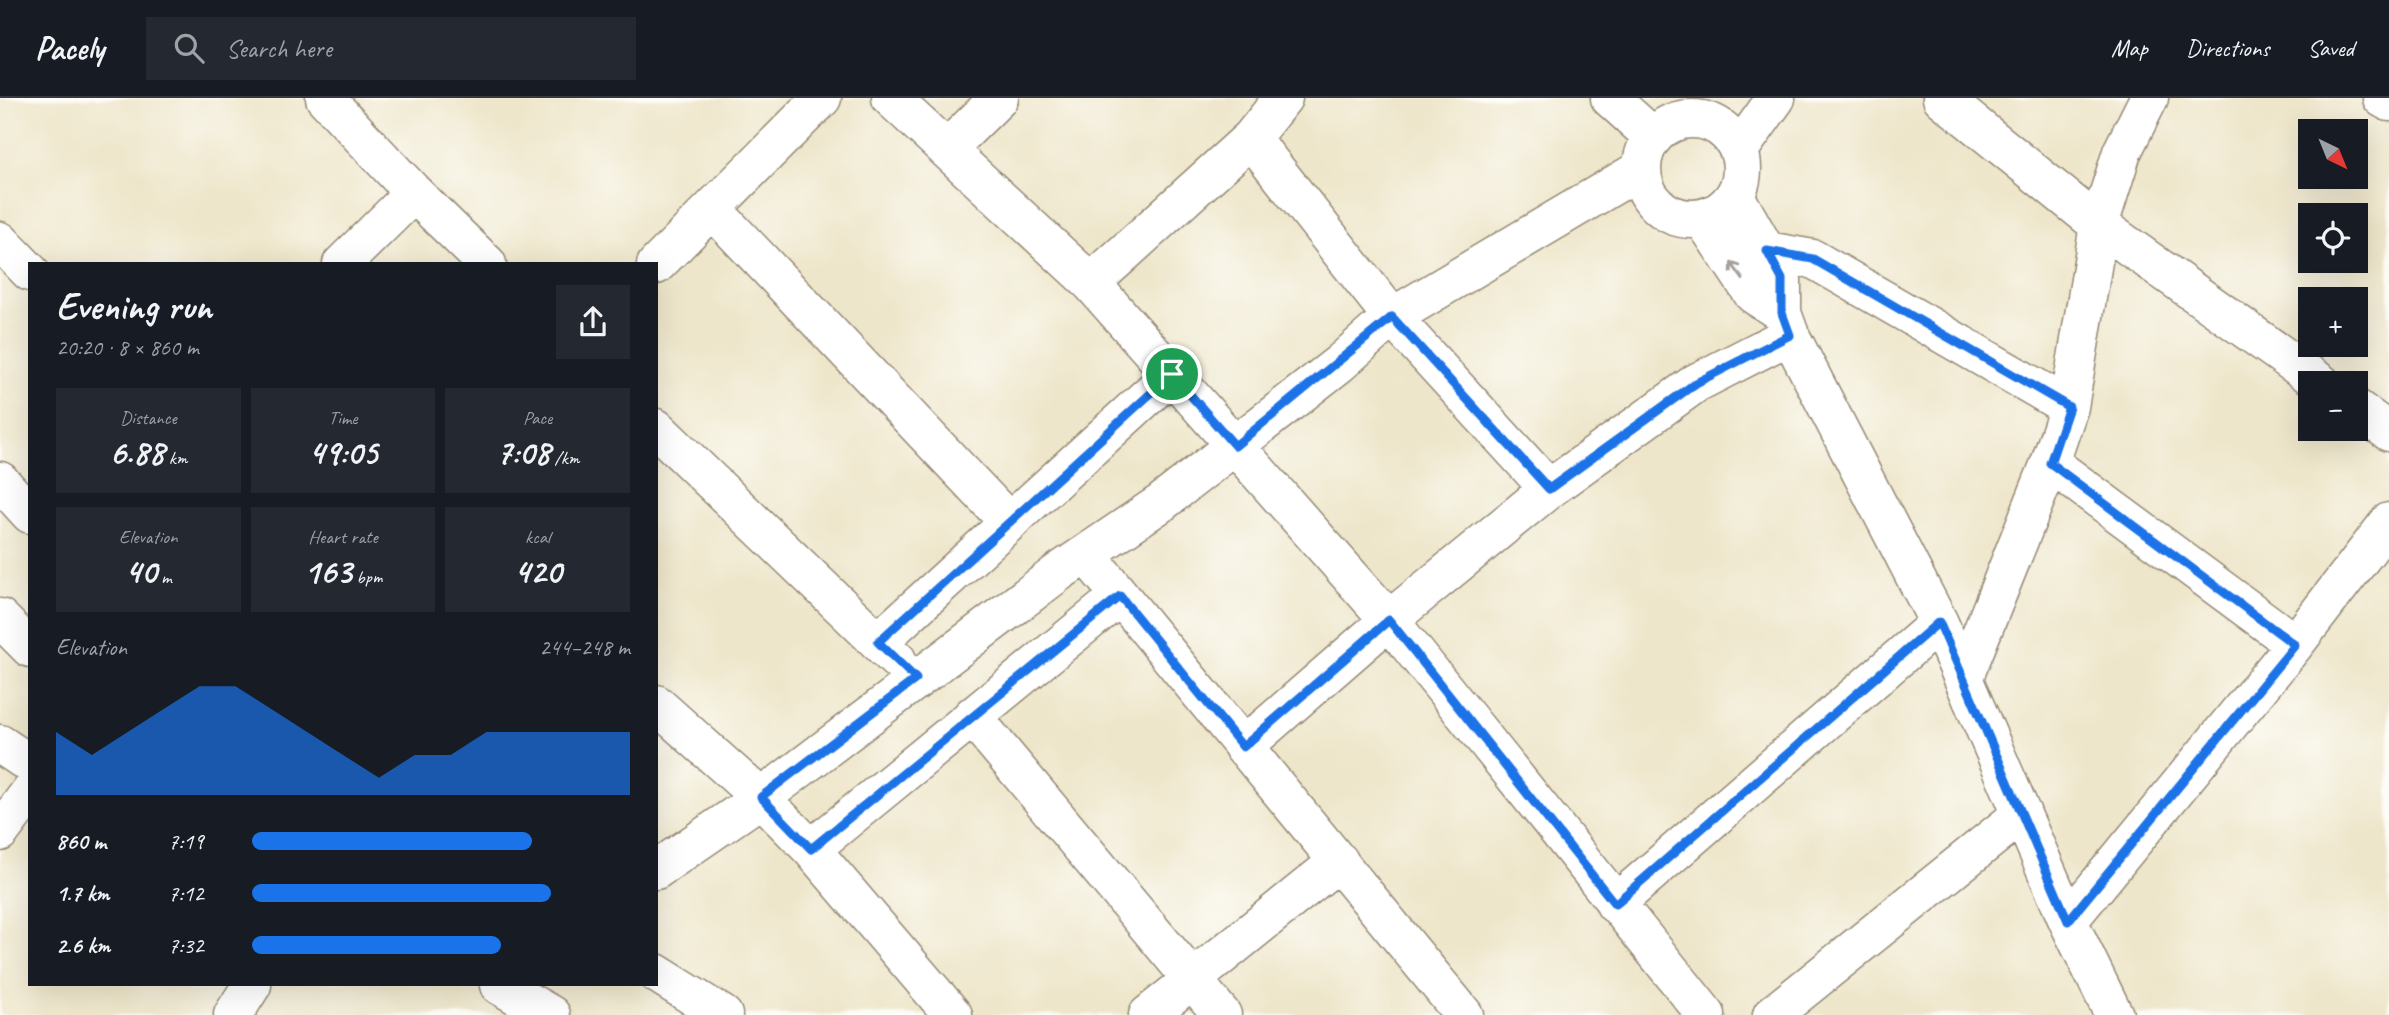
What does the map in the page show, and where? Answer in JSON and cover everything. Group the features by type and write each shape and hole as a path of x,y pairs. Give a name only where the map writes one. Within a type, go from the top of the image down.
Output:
{"street":[{"path":"325,98 414,193 485,262"},
{"path":"658,263 822,98"},
{"path":"891,98 1091,283 1172,374 1389,620 1706,1015"},
{"path":"947,149 999,98"},
{"path":"1091,283 1251,138 1283,98"},
{"path":"658,869 761,797 1086,554 1161,503 1392,317 1647,153 1665,125 1706,108 1716,124 1730,135 1739,150 1743,165 1735,196 1724,208 1703,219 1678,218 1663,211 1652,200 1644,186 1647,153 1610,98"},
{"path":"1739,150 1776,98"},
{"path":"1942,98 2099,225 2304,371"},
{"path":"1964,677 2050,463 2069,407 2099,225 2122,152 2149,98"},
{"path":"2382,98 2389,102"},
{"path":"1251,138 1392,317 1549,489"},
{"path":"344,262 414,193"},
{"path":"1735,196 1782,279 1786,324"},
{"path":"713,210 1009,522"},
{"path":"1703,219 1753,294 1786,324 1939,622 2068,921 2114,1015"},
{"path":"0,242 28,270"},
{"path":"1767,251 1813,259 2069,407"},
{"path":"1243,747 1389,620 1549,489 1696,383 1786,324"},
{"path":"878,642 1172,374"},
{"path":"2368,417 2389,432"},
{"path":"658,430 916,679"},
{"path":"2050,463 2295,645"},
{"path":"0,481 28,512"},
{"path":"2068,921 2295,645 2389,522"},
{"path":"1086,554 1464,1015"},
{"path":"811,849 1120,596"},
{"path":"0,618 28,646"},
{"path":"1615,904 1939,622"},
{"path":"658,706 761,797 811,849 953,1015"},
{"path":"972,716 1223,1015"},
{"path":"0,744 28,763"},
{"path":"0,832 28,795"},
{"path":"1773,1015 2022,814"},
{"path":"1149,1015 1339,861"},
{"path":"658,974 723,1015"},
{"path":"233,1015 250,986"}],"route":[{"path":"1767,251 1813,259 2069,407 2050,463 2295,645 2068,921 1939,622 1615,904 1389,620 1243,747 1120,596 811,849 761,797 916,679 878,642 1172,374 1235,446 1339,364 1392,317 1549,489 1696,383 1790,335 1782,313 1782,279 1767,251"}]}
